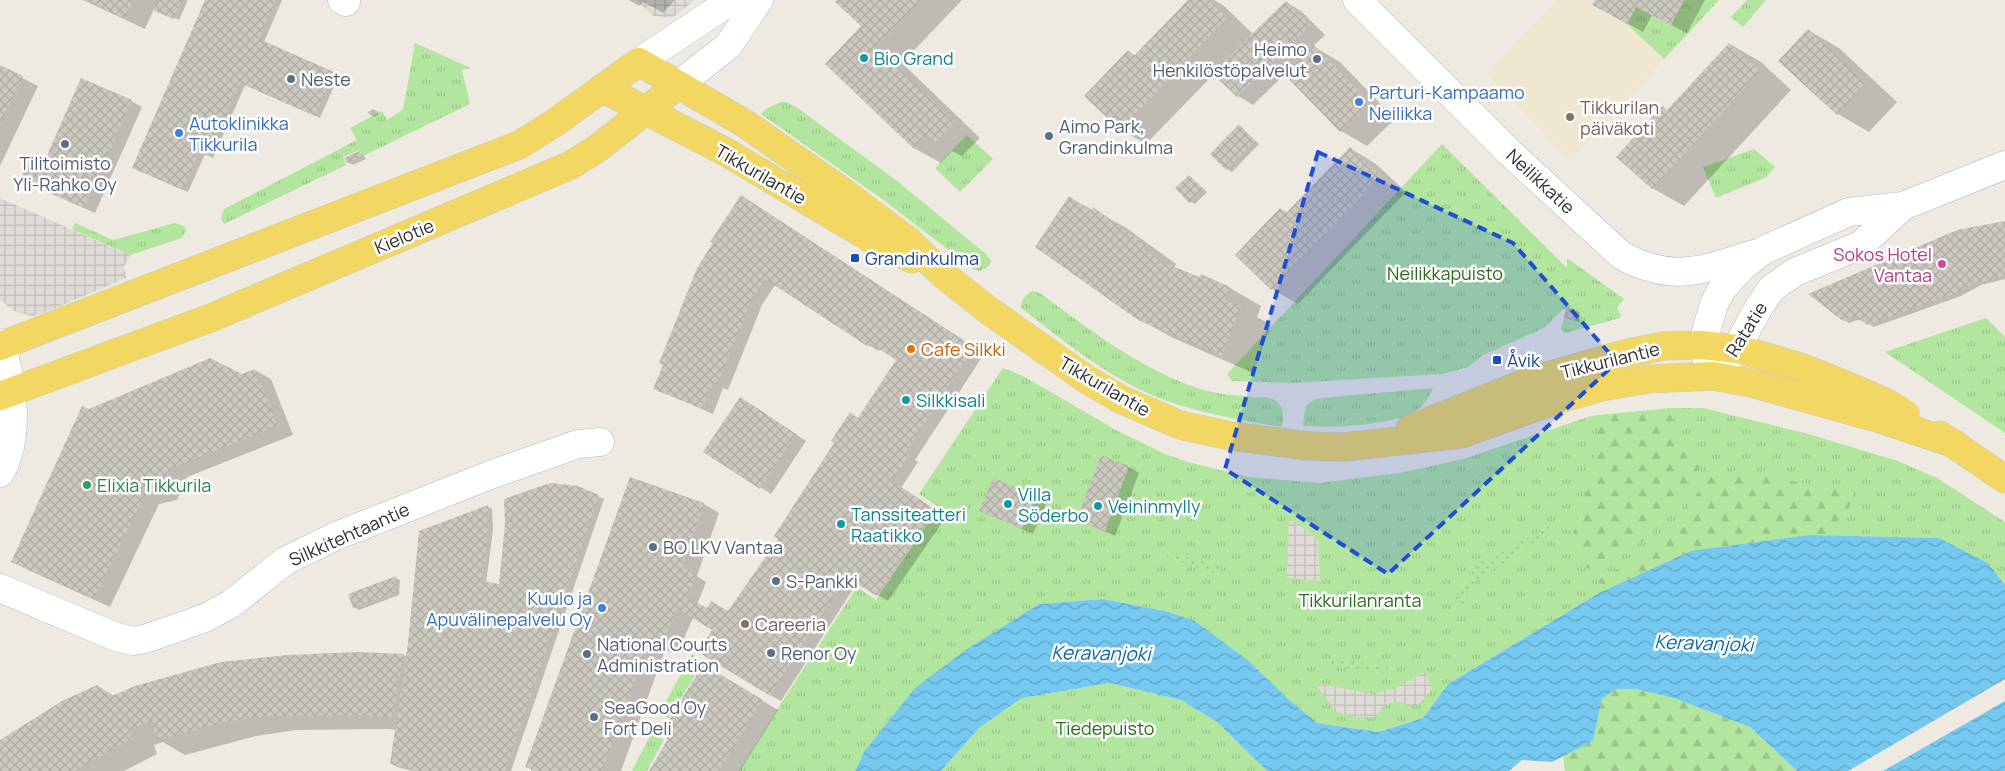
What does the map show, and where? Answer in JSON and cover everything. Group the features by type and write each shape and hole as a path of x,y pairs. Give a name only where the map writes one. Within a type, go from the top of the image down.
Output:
{"main road":[{"name":"Tikkurilantie","path":"639,62 744,123 839,189 906,239 945,276 1001,320 1089,381 1122,400 1180,425 1230,436 1309,446 1344,446 1461,434 1556,400 1601,387 1665,378 1713,376 1751,383 1877,418 1955,444"},
{"path":"0,345 519,145 553,124 639,62"},
{"name":"Kielotie","path":"6,394 213,316 571,165 598,148 678,85"},
{"name":"Tikkurilantie","path":"602,88 726,152 870,238 945,276"},
{"name":"Tikkurilantie","path":"1377,442 1530,381 1586,364 1663,346 1702,345 1736,349 1803,368 1887,403 1955,444 2005,479"}],"street":[{"path":"639,62 732,0"},
{"name":"Kielotie","path":"678,85 728,46 759,0"},
{"name":"Neilikkatie","path":"1357,0 1509,152 1621,255 1650,268 1686,272 1703,269 1764,250"},
{"name":"Ratatie","path":"1713,376 1702,345 1714,304 1722,289 1742,267 1764,250 1850,212 1903,206 2005,165"},
{"name":"Ratatie","path":"1713,376 1736,349 1759,307 1772,288 1795,272 1861,245 1903,206"},
{"path":"0,345 13,438 6,462 0,473"},
{"name":"Silkkitehtaantie","path":"0,588 116,637 134,640 145,639 205,618 231,604 285,561 336,536 499,472 578,444 600,442"}],"highlighted area":[{"path":"1318,152 1513,243 1617,362 1388,574 1225,469"}],"shaded area":[{"path":"636,0 695,0 672,18 653,16"},
{"name":"Tikkurilan päiväkoti","path":"1556,0 1719,0 1571,160 1486,74"},
{"path":"0,198 130,255 124,267 126,278 44,313 32,316 16,312 0,300"},
{"path":"1289,521 1295,522 1318,540 1320,581 1287,578"},
{"path":"1425,672 1432,689 1422,701 1414,706 1407,706 1402,702 1389,703 1381,709 1376,717 1356,717 1336,712 1315,683 1373,694 1394,689"}],"green space":[{"path":"1684,0 1719,0 1664,59 1627,24 1636,7 1671,25"},
{"path":"1747,0 1766,0 1743,27 1731,17"},
{"path":"415,43 471,68 462,70 470,104 363,156 359,150 343,157 346,165 224,224 221,219 224,209 357,140 350,128 382,111 387,120 403,110"},
{"path":"781,102 787,102 799,109 897,181 986,254 991,261 989,266 980,271 973,269 885,201 761,114 767,108"},
{"path":"967,135 993,159 960,192 935,168"},
{"name":"Neilikkapuisto","path":"1442,144 1567,268 1567,258 1624,299 1617,308 1621,316 1620,318 1565,333 1561,329 1564,319 1574,320 1576,310 1563,309 1544,328 1483,355 1468,367 1443,374 1292,383 1232,381 1227,374"},
{"path":"1754,149 1775,167 1767,177 1716,198 1703,167"},
{"path":"75,223 113,240 175,223 184,226 186,231 182,238 130,255 72,229"},
{"path":"1032,291 1040,293 1136,360 1178,381 1212,392 1275,400 1283,412 1282,427 1238,420 1196,410 1167,401 1127,383 1090,360 1020,307 1027,294"},
{"path":"1986,318 2005,337 2005,433 1885,352"},
{"name":"Tikkurilanranta","path":"1003,368 1023,376 1116,430 1165,454 1188,462 1248,477 1319,483 1399,473 1463,459 1591,416 1670,408 1703,408 1808,434 1898,461 1937,478 2005,522 2005,585 1988,563 1939,538 1810,535 1599,593 1448,684 1423,718 1379,732 1317,723 1287,698 1249,661 1195,621 1169,612 1103,599 1039,604 864,752 855,771 739,771 857,587 876,600 939,507 919,494"},
{"path":"1433,388 1417,410 1393,420 1362,425 1303,426 1306,407 1311,402 1321,398"},
{"path":"1668,409 1684,446 1700,467 1661,523 1645,540 1608,557 1591,570 1580,564 1579,548 1570,542 1590,480 1599,415"},
{"path":"1742,473 1854,491 1840,536 1810,535 1691,551 1599,593 1600,579 1652,550 1712,475"},
{"path":"1562,523 1476,580 1463,606 1453,601 1478,564 1550,526"},
{"path":"1163,550 1221,567 1220,574 1166,557 1163,555"},
{"path":"692,654 703,662 669,718 659,714"},
{"path":"1330,658 1388,666 1387,673 1329,666"},
{"name":"Tiedepuisto","path":"1110,683 1181,700 1217,722 1267,771 941,771 979,728 1022,698"},
{"path":"1616,689 1636,689 1674,698 1750,727 1797,771 1565,771 1563,756 1593,741 1602,699"},
{"path":"652,732 664,740 647,771 632,771"}],"water":[{"name":"Keravanjoki","path":"1810,535 1939,538 1988,563 2005,585 2005,771 1797,771 1750,727 1674,698 1636,689 1616,689 1602,699 1593,741 1552,762 1522,760 1509,771 1267,771 1217,722 1181,700 1110,683 1022,698 979,728 941,771 855,771 864,752 915,688 967,649 1039,604 1103,599 1169,612 1195,621 1249,661 1287,698 1317,723 1379,732 1423,718 1448,684 1599,593 1691,551"}],"pier":[{"path":"2005,679 2005,701 1883,771 1848,771"}],"building":[{"path":"85,0 133,0 125,19"},
{"path":"158,0 182,0 173,19 153,10"},
{"path":"205,0 276,0 259,39 334,72 315,116 240,83 208,156 199,152 183,190 132,168"},
{"path":"837,0 921,0 876,47 955,122 935,142 927,134 914,149 825,64 861,26 835,2"},
{"path":"1188,0 1209,0 1227,18 1120,130 1084,96 1128,50 1134,56"},
{"path":"1595,0 1684,0 1671,25 1636,7 1627,24 1592,5"},
{"path":"1286,1 1310,25 1237,97 1212,73"},
{"path":"1808,29 1866,83 1837,115 1778,61"},
{"path":"1729,43 1760,71 1652,189 1616,157 1662,106 1667,110"},
{"path":"1314,45 1370,103 1340,132 1284,74"},
{"path":"0,65 23,76 0,124"},
{"path":"81,78 132,100 84,208 20,180 32,154 45,160"},
{"path":"1239,124 1255,141 1226,170 1210,154"},
{"path":"1350,147 1381,176 1271,290 1235,255 1280,208 1286,213"},
{"path":"359,151 362,156 347,163 344,158"},
{"path":"1189,175 1203,189 1189,203 1175,188"},
{"path":"741,195 974,347 905,453 909,455 892,481 936,510 877,596 846,577 770,696 698,652 712,630 678,609 661,646 649,642 602,771 531,771 532,769 525,767 630,477 704,503 682,567 696,574 687,598 707,608 711,601 728,611 778,539 774,536 834,443 831,441 850,412 858,418 896,360 870,343 867,346 765,279 752,299 717,385 713,383 702,409 653,389 663,365 659,363 697,268 713,243 710,242"},
{"path":"1069,196 1091,211 1093,207 1146,245 1143,249 1160,261 1199,277 1201,274 1230,287 1225,300 1241,306 1222,356 1138,320 1035,247"},
{"name":"Sokos Hotel Vantaa","path":"2005,221 2005,275 1976,283 1955,293 1868,325 1855,317 1843,321 1808,294 1957,230"},
{"path":"1566,308 1576,309 1574,320 1564,319"},
{"path":"210,358 242,374 255,369 278,426 172,468 161,491 144,496 94,599 11,562 82,406 89,409"},
{"path":"740,397 796,434 760,489 703,452"},
{"name":"Veininmylly","path":"1101,455 1129,466 1105,531 1077,520"},
{"name":"Villa Söderbo","path":"993,478 1036,496 1022,529 979,511"},
{"path":"550,483 578,486 599,495 505,771 416,771 390,764 408,643 419,531 488,505 489,526 482,581 499,584 505,524 504,499"},
{"path":"396,576 394,593 353,608 348,594"},
{"path":"358,652 404,654 392,717 362,715 269,716 229,721 158,740 150,721 129,730 131,739 74,771 0,771 0,740 62,701 97,685 112,696 135,686 221,662 287,655"},
{"path":"703,664 763,700 719,771 649,771 668,739 660,735"}],"place":[{"name":"Bio Grand","path":"864,58"},
{"name":"Heimo Henkilöstöpalvelut","path":"1317,59"},
{"name":"Neste","path":"291,79"},
{"name":"Parturi-Kampaamo Neilikka","path":"1359,102"},
{"name":"Tikkurilan päiväkoti","path":"1570,117"},
{"name":"Autoklinikka Tikkurila","path":"179,133"},
{"name":"Aimo Park, Grandinkulma","path":"1049,136"},
{"name":"Tilitoimisto Yli-Rahko Oy","path":"65,144"},
{"name":"Grandinkulma","path":"855,258"},
{"name":"Sokos Hotel Vantaa","path":"1942,264"},
{"name":"Cafe Silkki","path":"911,349"},
{"name":"Åvik","path":"1497,360"},
{"name":"Silkkisali","path":"906,400"},
{"name":"Elixia Tikkurila","path":"87,485"},
{"name":"Villa Söderbo","path":"1008,504"},
{"name":"Veininmylly","path":"1098,506"},
{"name":"Tanssiteatteri Raatikko","path":"841,524"},
{"name":"BO LKV Vantaa","path":"653,547"},
{"name":"S-Pankki","path":"776,581"},
{"name":"Kuulo ja Apuvälinepalvelu Oy","path":"602,608"},
{"name":"Careeria","path":"745,624"},
{"name":"Renor Oy","path":"771,653"},
{"name":"National Courts Administration","path":"587,654"},
{"name":"SeaGood Oy Fort Deli","path":"594,717"}]}
